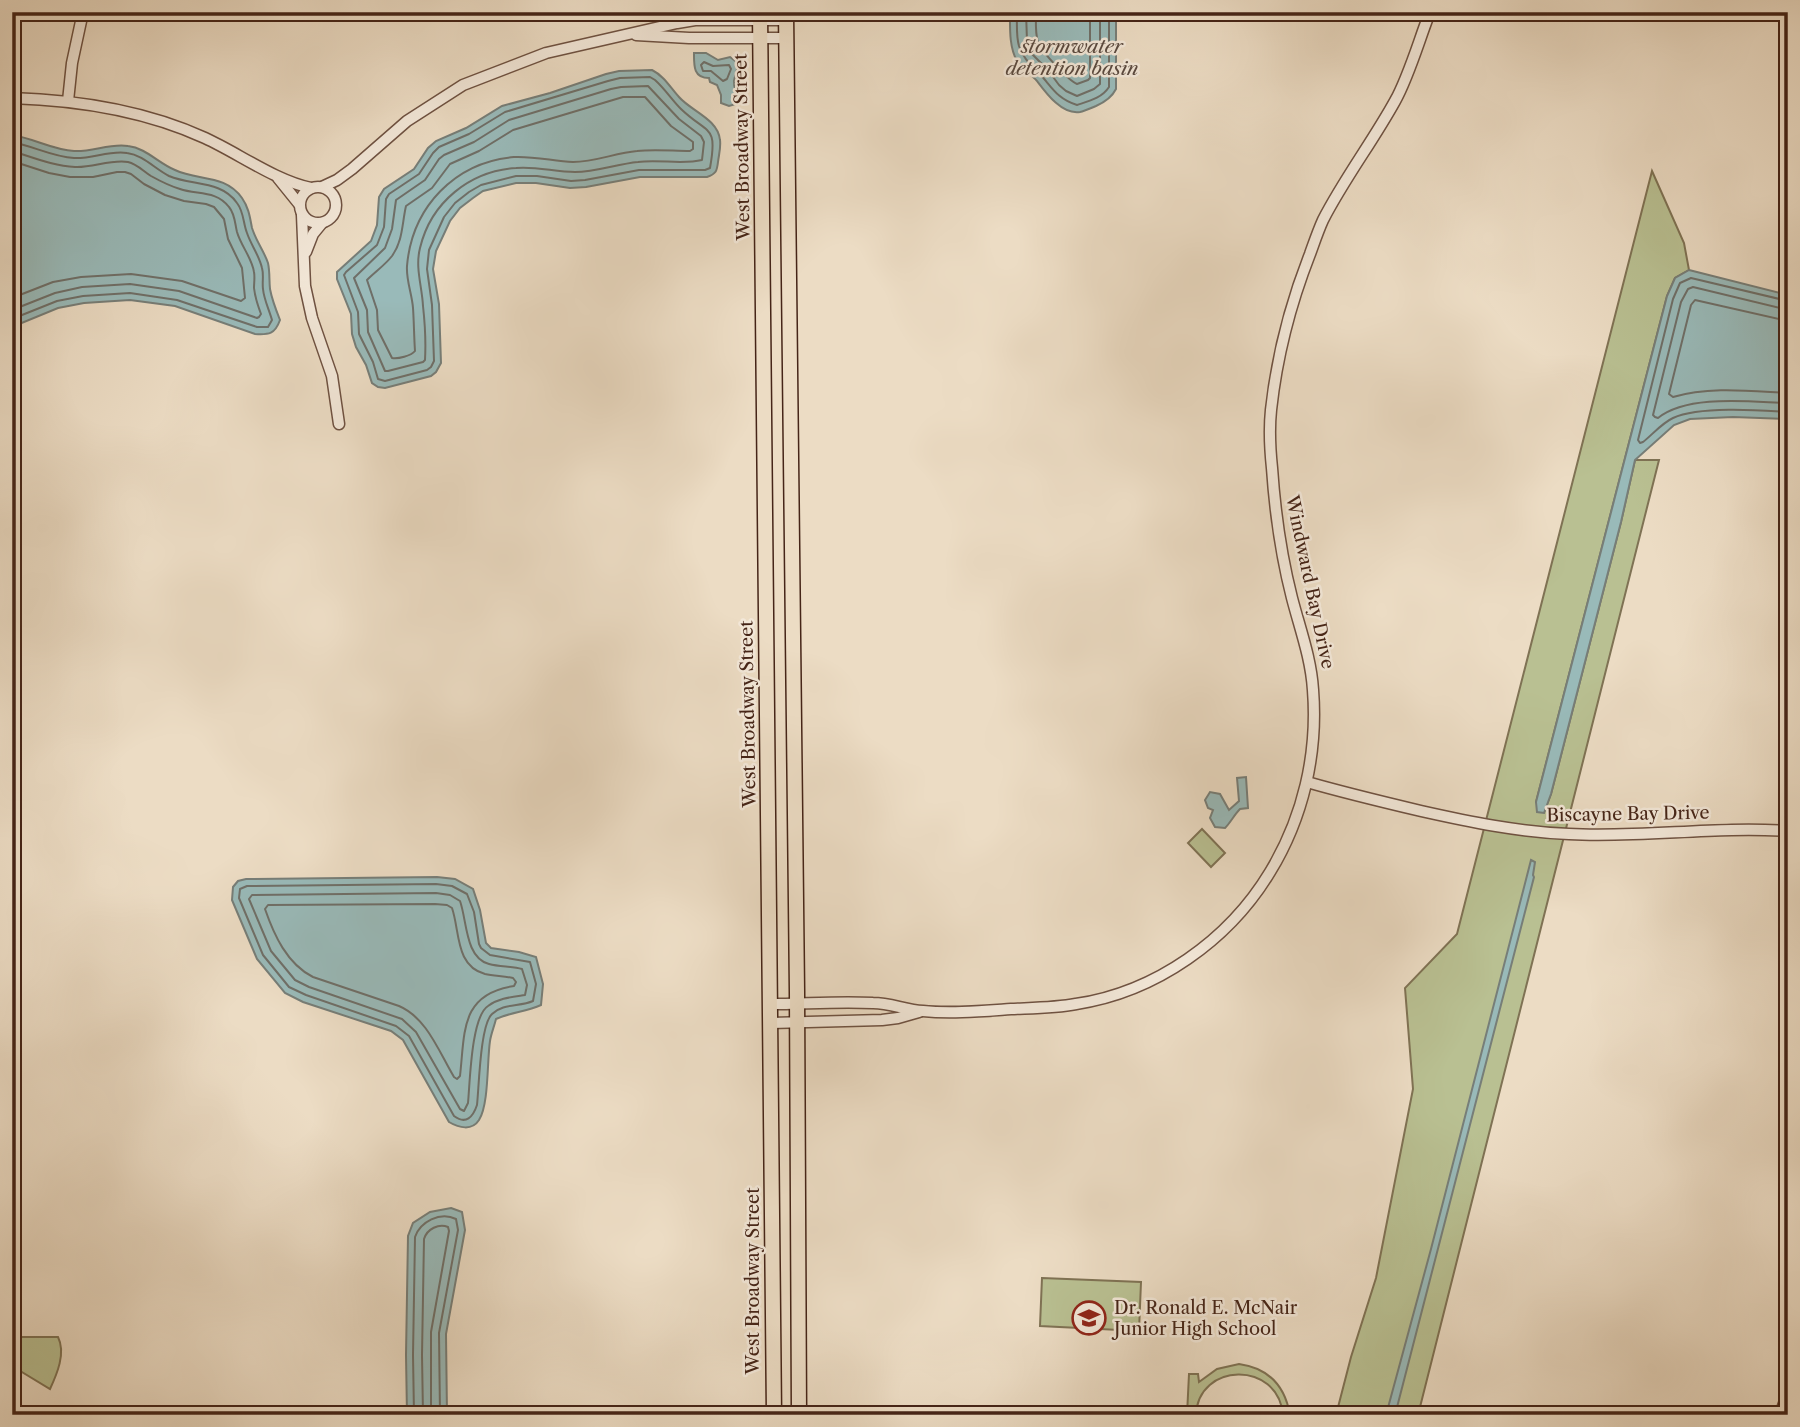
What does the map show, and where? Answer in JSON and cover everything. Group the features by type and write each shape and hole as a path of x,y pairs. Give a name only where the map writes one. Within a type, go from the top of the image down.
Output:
{"main road":[{"name":"West Broadway Street","path":"760,16 774,1415"},
{"path":"786,16 798,1022 799,1415"}],"street":[{"path":"68,101 72,63 83,12"},
{"name":"Windward Bay Drive","path":"770,1004 873,1003 921,1011 988,1011 1074,1005 1101,999 1132,989 1186,961 1237,918 1260,887 1286,841 1298,812 1307,782 1314,736 1309,657 1287,577 1276,522 1270,450 1271,412 1280,344 1299,282 1323,220 1397,97 1430,12"},
{"path":"339,424 332,376 305,286 301,209 303,194 337,180 407,121 463,85 546,53 695,20 786,16"},
{"path":"630,34 680,38 786,38"},
{"path":"12,98 68,101 134,114 212,141 302,186 331,192 336,200"},
{"path":"274,173 311,222 322,223 328,221 335,212 336,200 352,169"},
{"path":"304,258 313,234 322,223"},
{"name":"Biscayne Bay Drive","path":"1307,782 1348,794 1512,830 1597,835 1726,830 1788,831"},
{"name":"Windward Bay Drive","path":"771,1023 882,1020 921,1011"},
{"path":"1780,1415 1788,1392"}],"green space":[{"path":"1652,171 1684,243 1689,270 1675,278 1667,296 1536,802 1544,812 1551,794 1635,460 1659,460 1418,1415 1336,1415 1376,1278 1413,1089 1405,988 1457,934"},
{"path":"1202,829 1225,853 1211,867 1188,843"},
{"path":"1042,1278 1141,1282 1139,1331 1040,1326"},
{"path":"12,1337 58,1337 61,1357 50,1389 12,1366"},
{"path":"1239,1364 1267,1374 1274,1380 1284,1395 1290,1415 1283,1415 1278,1397 1268,1384 1254,1377 1238,1374 1223,1377 1210,1385 1200,1398 1196,1415 1187,1415 1189,1374 1198,1374 1199,1382 1217,1369"}],"water":[{"name":"stormwater detention basin","path":"1010,12 1116,12 1116,89 1108,99 1080,112 1067,110 1055,102 1014,56"},
{"path":"694,53 706,53 718,60 730,57 738,63 734,81 738,97 736,104 729,106 721,103 717,85 697,73"},
{"path":"652,70 684,102 714,126 720,145 714,173 707,177 640,177 570,188 516,183 483,191 460,208 450,221 436,251 433,269 439,304 441,363 436,372 431,376 385,388 372,383 356,347 351,314 337,279 337,272 371,241 377,225 379,197 384,189 414,169 436,141 466,128 502,106 606,74"},
{"path":"12,135 74,151 121,145 134,147 175,170 219,181 235,190 246,206 254,233 268,263 271,293 280,320 274,331 255,334 175,306 130,300 58,308 12,327"},
{"path":"1689,270 1788,295 1788,419 1690,419 1674,425 1635,460 1551,794 1544,813 1537,812 1536,802 1667,296 1675,278"},
{"path":"1246,777 1248,808 1240,809 1225,828 1215,827 1210,818 1213,810 1208,808 1205,800 1210,792 1220,794 1229,810 1239,801 1237,778"},
{"path":"1531,860 1535,862 1534,877 1395,1415 1386,1415 1431,1249"},
{"path":"246,879 455,879 473,889 486,943 491,948 536,957 543,984 541,1005 496,1019 490,1041 485,1104 479,1120 469,1127 449,1122 403,1040 391,1031 303,1002 285,993 257,959 232,900 233,887 238,881"},
{"path":"451,1208 462,1212 465,1230 446,1334 447,1415 407,1415 408,1236 413,1223 430,1212"}],"place":[{"name":"Dr. Ronald E. McNair Junior High School","path":"1089,1318"}]}
